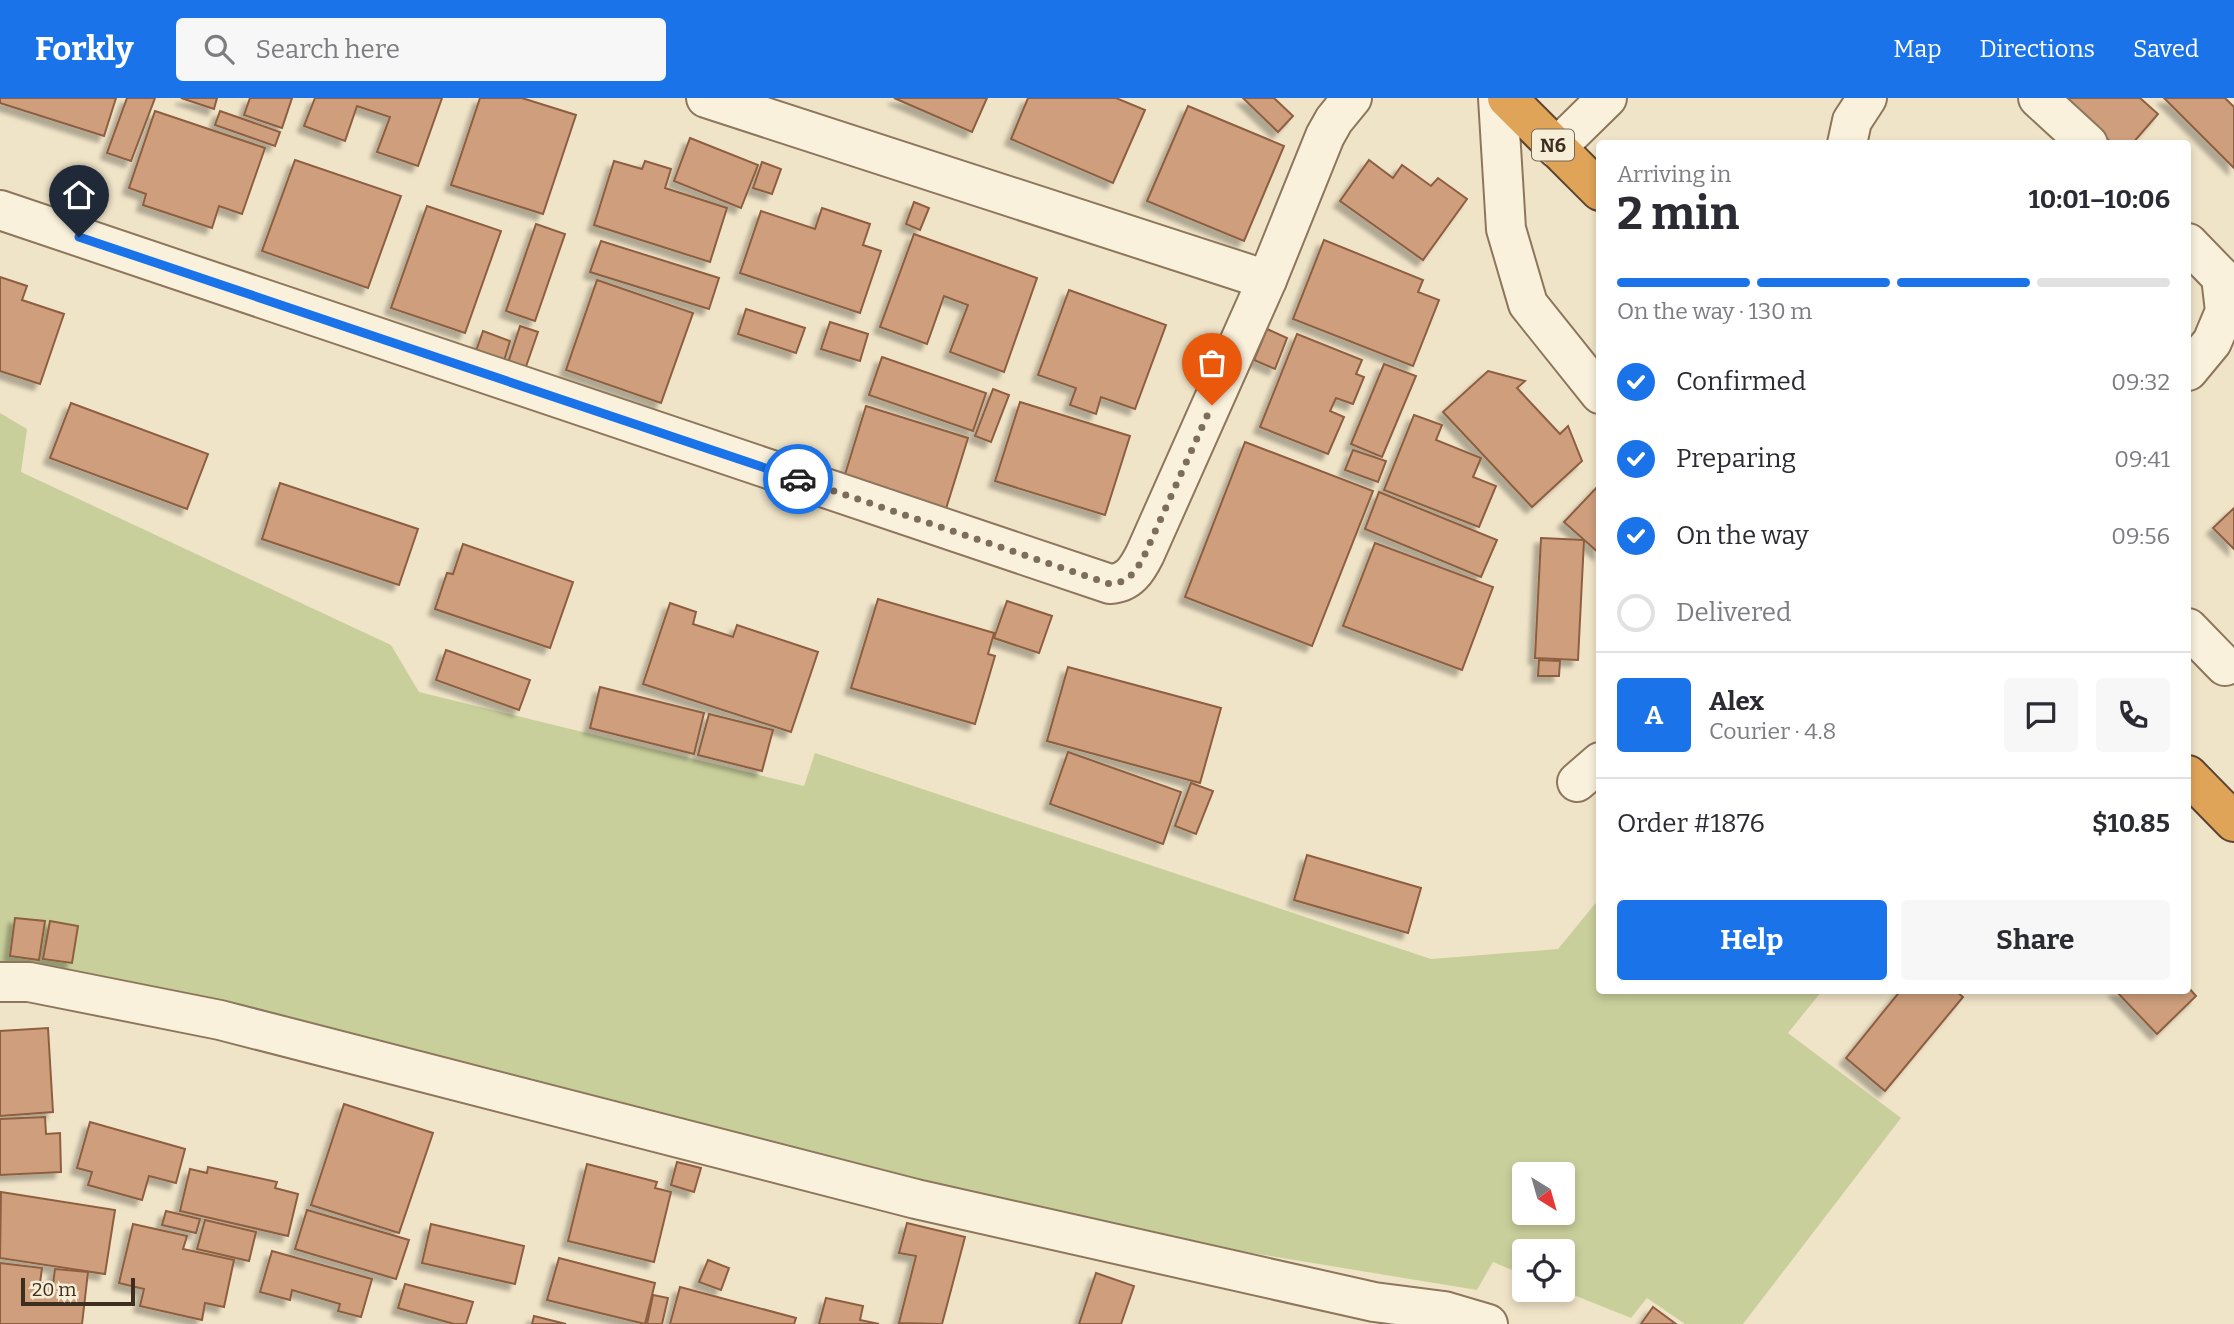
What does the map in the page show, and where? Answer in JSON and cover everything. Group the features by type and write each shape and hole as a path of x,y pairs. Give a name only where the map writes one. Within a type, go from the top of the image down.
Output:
{"highway":[{"name":"N6","path":"1507,98 1596,187"},
{"path":"2191,778 2234,822"}],"street":[{"path":"706,98 1267,280"},
{"path":"0,211 1110,584 1120,584 1129,579 1142,561 1267,280 1325,136 1352,98"},
{"path":"1498,98 1507,229 1528,304 1596,389"},
{"path":"1556,148 1608,98"},
{"path":"1848,140 1852,121 1867,98"},
{"path":"2038,98 2084,140"},
{"path":"2191,246 2221,277 2225,311 2212,342 2191,367"},
{"path":"2191,631 2225,666"},
{"path":"0,982 29,982 220,1020 916,1199 1374,1302 1444,1311 1488,1324"}],"green space":[{"path":"0,413 27,429 21,472 391,645 419,692 804,786 815,753 1431,959 1558,949 1596,903 1596,994 1820,994 1788,1033 1901,1118 1743,1324 1685,1324 1647,1298 1631,1318 1575,1296 1575,1239 1512,1239 1512,1270 1493,1262 1477,1290 1148,1236 0,965"}],"building":[{"path":"0,98 116,98 104,136 0,103"},
{"path":"127,98 155,98 131,161 107,153"},
{"path":"181,98 217,98 214,109"},
{"path":"250,98 292,98 282,128 244,115"},
{"path":"315,98 442,98 418,166 377,152 390,117 357,106 345,141 304,126"},
{"path":"480,98 522,98 576,115 543,214 451,185"},
{"path":"894,98 987,98 972,132"},
{"path":"1028,98 1116,98 1145,110 1113,183 1011,139"},
{"path":"1243,98 1274,98 1293,116 1278,132"},
{"path":"2062,98 2140,98 2158,114 2135,140 2109,140"},
{"path":"2164,98 2225,98 2234,107 2234,168"},
{"path":"1188,106 1284,146 1244,241 1147,201"},
{"path":"155,111 265,148 242,214 219,206 212,228 143,205 146,194 129,188"},
{"path":"220,111 280,132 275,146 215,125"},
{"path":"690,138 758,165 741,208 674,181"},
{"path":"295,160 401,196 368,288 262,251"},
{"path":"1369,160 1393,178 1402,165 1431,186 1438,178 1467,199 1423,260 1340,201"},
{"path":"614,161 642,169 645,161 671,169 665,188 727,208 710,262 594,225"},
{"path":"762,162 781,169 772,194 753,188"},
{"path":"914,202 929,208 920,230 906,224"},
{"path":"427,206 501,231 465,333 391,308"},
{"path":"822,208 870,224 863,245 881,251 860,313 740,273 761,211 815,229"},
{"path":"536,224 565,234 535,321 506,311"},
{"path":"914,234 1037,278 1004,372 950,352 968,305 944,296 927,344 880,327"},
{"path":"1324,240 1423,280 1418,292 1439,300 1413,366 1293,319"},
{"path":"601,241 719,278 709,309 590,272"},
{"path":"0,277 27,286 22,300 64,314 40,384 0,371"},
{"path":"597,280 693,313 661,403 566,370"},
{"path":"1069,290 1166,325 1135,409 1101,397 1096,414 1070,405 1076,388 1038,375"},
{"path":"746,309 805,328 796,353 738,334"},
{"path":"830,322 868,334 860,361 821,349"},
{"path":"520,326 538,332 523,375 506,369"},
{"path":"1267,329 1287,338 1275,369 1254,360"},
{"path":"483,331 510,341 503,364 475,354"},
{"path":"1297,334 1362,360 1356,374 1364,377 1353,404 1336,398 1330,411 1344,417 1328,454 1260,427"},
{"path":"882,357 986,393 973,431 869,395"},
{"path":"1384,364 1416,376 1382,457 1351,444"},
{"path":"1488,371 1525,381 1517,388 1560,434 1568,426 1582,461 1532,507 1443,412"},
{"path":"993,389 1009,395 991,442 975,436"},
{"path":"1020,402 1130,436 1105,515 995,481"},
{"path":"71,403 208,454 187,509 50,458"},
{"path":"866,406 968,438 945,512 843,481"},
{"path":"1414,415 1442,425 1436,440 1481,458 1473,477 1496,486 1479,527 1384,490"},
{"path":"1245,442 1373,491 1312,646 1185,597"},
{"path":"1353,450 1386,461 1378,482 1345,470"},
{"path":"280,483 418,529 399,585 262,539"},
{"path":"1596,488 1596,550 1564,522"},
{"path":"1379,492 1497,540 1481,577 1365,529"},
{"path":"2234,508 2234,549 2213,528"},
{"path":"1541,538 1584,540 1578,660 1535,658"},
{"path":"1375,543 1493,587 1462,670 1343,626"},
{"path":"463,544 573,582 550,648 435,609 447,573 453,574"},
{"path":"878,599 994,633 988,654 995,656 975,724 851,688"},
{"path":"1007,601 1052,616 1039,653 994,638"},
{"path":"670,603 696,612 693,624 733,637 737,625 818,652 791,732 643,684"},
{"path":"446,650 530,680 519,710 436,680"},
{"path":"1539,660 1560,661 1559,676 1538,676"},
{"path":"1068,667 1221,708 1200,783 1047,741"},
{"path":"600,687 704,713 694,754 590,728"},
{"path":"709,714 773,730 762,771 698,755"},
{"path":"1068,752 1181,792 1163,844 1050,804"},
{"path":"1191,783 1213,791 1196,834 1175,826"},
{"path":"1307,855 1421,888 1408,933 1294,900"},
{"path":"15,918 45,921 39,960 10,956"},
{"path":"50,921 78,926 72,963 43,959"},
{"path":"2191,990 2196,996 2157,1034 2119,994 2191,994"},
{"path":"1898,994 1960,994 1963,997 1885,1091 1846,1058"},
{"path":"48,1028 53,1112 0,1116 0,1031"},
{"path":"344,1104 433,1133 399,1233 311,1205"},
{"path":"45,1117 46,1134 60,1133 61,1172 0,1175 0,1119"},
{"path":"90,1122 185,1149 176,1183 149,1176 142,1200 88,1185 92,1172 77,1168"},
{"path":"677,1162 701,1168 694,1192 671,1185"},
{"path":"587,1164 657,1182 655,1188 671,1192 654,1262 568,1241"},
{"path":"208,1167 277,1182 275,1188 298,1194 288,1236 180,1211 190,1169 207,1173"},
{"path":"1,1192 115,1210 105,1274 0,1258"},
{"path":"307,1210 409,1240 396,1279 295,1249"},
{"path":"166,1211 200,1219 196,1233 162,1225"},
{"path":"205,1220 256,1232 249,1261 197,1249"},
{"path":"907,1223 965,1237 942,1324 899,1323 916,1256 899,1253"},
{"path":"133,1224 187,1236 183,1249 234,1260 224,1307 205,1303 202,1320 140,1306 144,1289 119,1283"},
{"path":"431,1224 524,1246 515,1284 422,1263"},
{"path":"272,1251 372,1279 361,1317 338,1311 340,1304 292,1290 290,1300 260,1292"},
{"path":"559,1258 655,1283 645,1324 547,1300"},
{"path":"708,1260 729,1268 721,1290 699,1282"},
{"path":"0,1263 42,1268 40,1283 53,1284 55,1269 88,1272 82,1324 0,1324"},
{"path":"1096,1273 1134,1286 1121,1324 1079,1324"},
{"path":"405,1284 473,1302 466,1324 454,1324 398,1308"},
{"path":"680,1287 796,1318 794,1324 670,1324"},
{"path":"653,1295 668,1298 662,1324 647,1324"},
{"path":"826,1298 863,1306 860,1320 879,1324 819,1324"},
{"path":"1653,1307 1676,1324 1641,1324"},
{"path":"534,1316 566,1324 532,1324"}],"way so far":[{"path":"798,479 1110,584 1120,584 1129,579 1139,567 1212,405"}],"route":[{"path":"79,237 798,479"}]}
